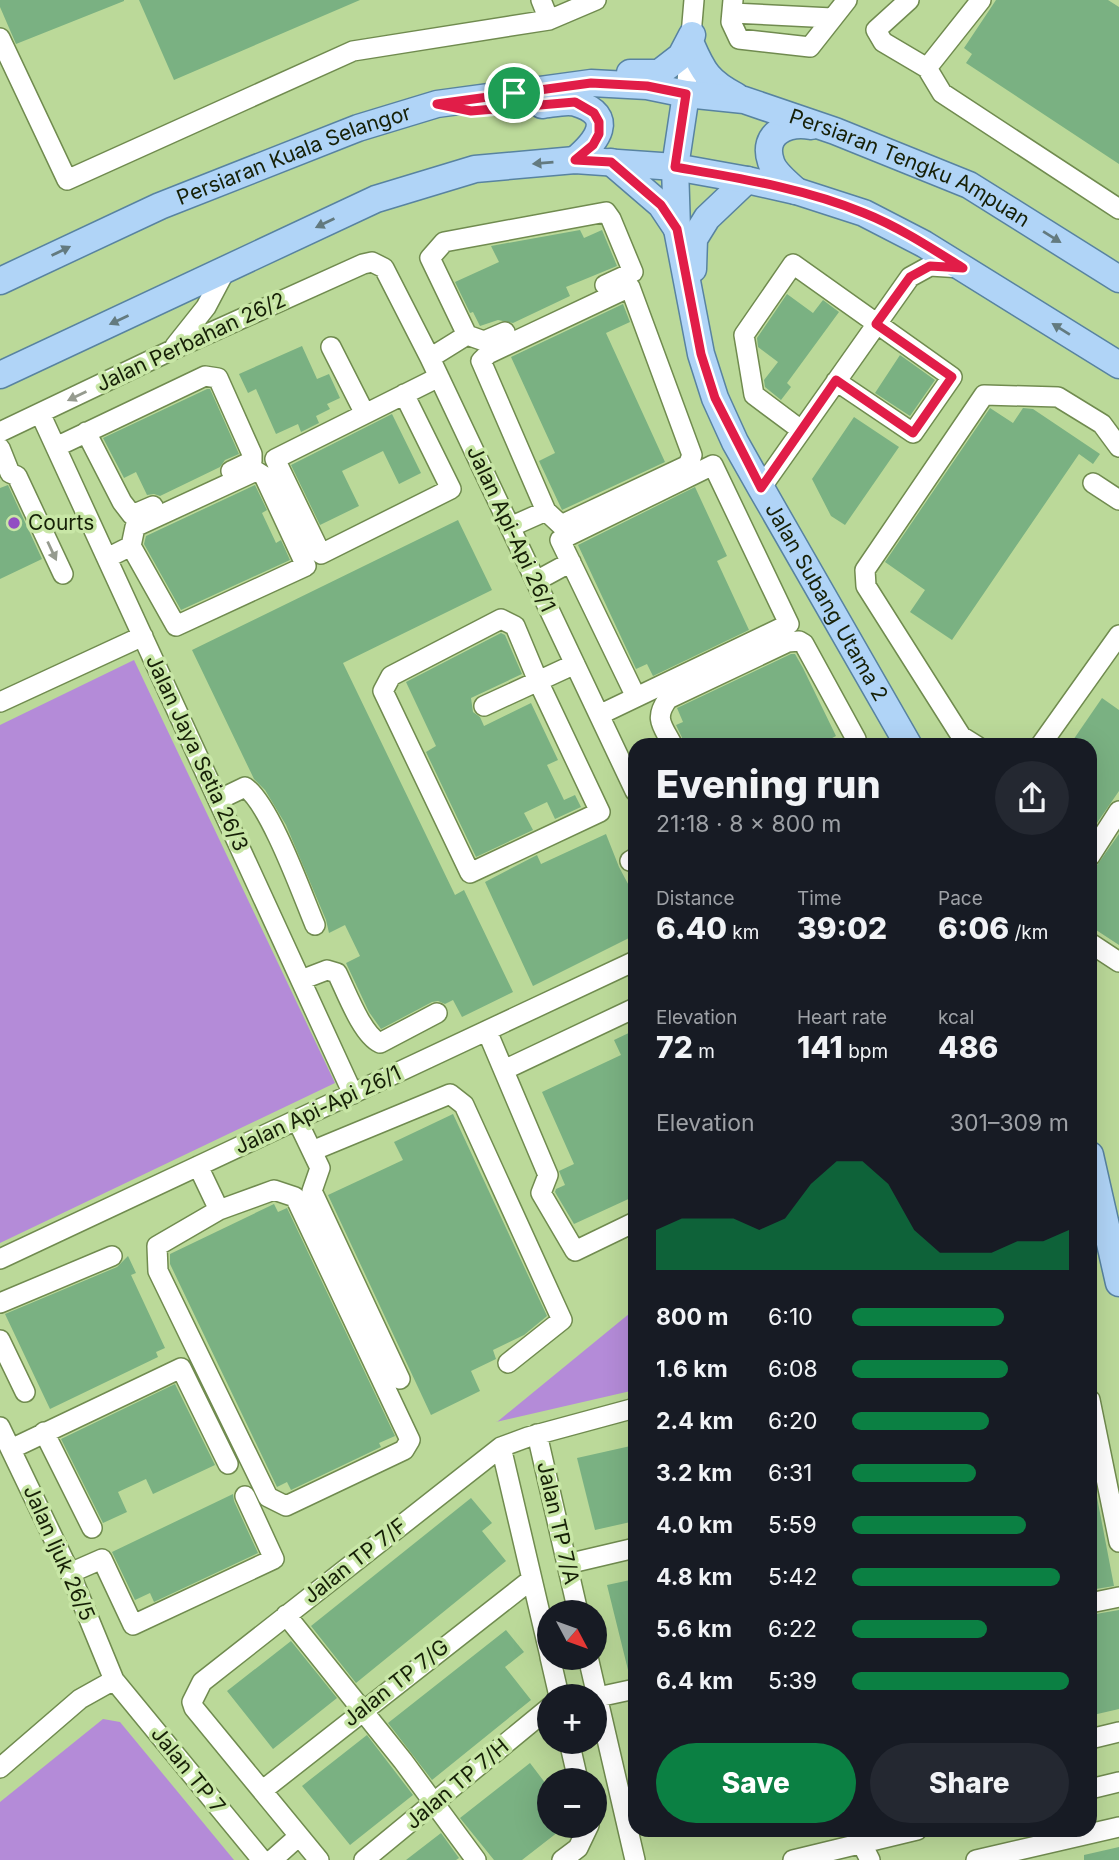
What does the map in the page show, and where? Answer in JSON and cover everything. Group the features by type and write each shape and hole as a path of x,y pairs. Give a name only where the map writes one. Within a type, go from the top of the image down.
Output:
{"main road":[{"path":"591,83 620,73 659,73 681,56 691,40"},
{"path":"691,40 703,71 717,86 744,100"},
{"name":"Persiaran Kuala Selangor","path":"0,281 160,206 359,128 437,104 591,83 647,86 686,94"},
{"name":"Persiaran Tengku Ampuan","path":"686,94 744,100 835,131 969,185 1119,279"},
{"name":"Jalan Subang Utama 2","path":"686,94 675,167 677,229 701,354 715,398 761,488 904,738"},
{"path":"437,104 471,111 575,102 594,113 599,122 599,134 593,145 575,160"},
{"path":"796,191 771,163 769,148 772,139 781,129 796,124 835,131"},
{"path":"0,375 376,199 475,169 575,160 675,167 747,180 796,191 864,213 925,244 1119,365"},
{"path":"611,162 661,205 677,229"},
{"path":"691,304 694,239 707,218 747,180"},
{"path":"1097,1186 1119,1283"}],"street":[{"path":"541,0 549,20"},
{"path":"0,38 67,180 353,51 549,20 596,0"},
{"path":"686,94 694,0"},
{"path":"832,18 733,6 732,22 739,38 810,47 846,0"},
{"path":"909,0 876,30 883,42 927,68 942,93 1119,209"},
{"path":"927,68 981,0"},
{"path":"606,212 633,272 484,341 467,335 430,258 444,242 606,212"},
{"name":"Jalan Perbahan 26/2","path":"0,432 172,350 363,264 372,262 384,268"},
{"path":"801,430 754,395 744,335 793,264 952,377 913,433 836,380"},
{"path":"761,488 910,277 930,266 963,268"},
{"name":"Jalan Api-Api 26/1","path":"384,268 430,358 628,776"},
{"path":"172,350 206,307 225,271"},
{"path":"630,287 692,455 688,465 561,525 546,511 481,361 488,354 630,287"},
{"path":"430,358 467,335"},
{"path":"331,346 365,414"},
{"path":"56,447 86,432 205,376 218,377 252,454 252,461 132,515 122,502 86,432"},
{"path":"404,394 451,489 321,554 275,459 404,394 439,377"},
{"path":"964,738 866,586 864,570 984,395 1058,397 1102,424 1119,447"},
{"name":"Jalan Jaya Setia 26/3","path":"40,413 353,1094"},
{"path":"0,448 5,475 17,476 62,574"},
{"path":"599,715 789,624 713,465 560,540 636,696"},
{"path":"256,471 264,475 306,566 176,626 131,546 135,527 256,471"},
{"path":"1093,483 1119,500"},
{"path":"510,527 546,511"},
{"path":"107,558 131,546"},
{"path":"536,581 571,562"},
{"path":"501,619 515,626 538,681 600,812 470,873 383,691 391,676 501,619"},
{"path":"1046,738 1119,635"},
{"path":"3,694 143,636"},
{"path":"669,738 660,720 660,710 668,699 789,642 799,640 804,644 850,738"},
{"path":"484,706 575,664"},
{"path":"218,800 245,788 252,792 268,817 315,925"},
{"path":"1097,845 1119,811"},
{"path":"1097,948 1119,962"},
{"name":"Jalan Api-Api 26/1","path":"0,1259 628,964"},
{"path":"301,980 327,970 337,973 371,1038 380,1043 437,1013"},
{"path":"504,1070 628,1011"},
{"path":"487,1031 548,1175 541,1193 575,1251 628,1225"},
{"path":"312,1151 450,1094 464,1105 562,1320 508,1363"},
{"path":"298,1120 320,1168 312,1191 400,1379"},
{"path":"198,1166 219,1210"},
{"path":"274,1190 295,1197 410,1440 404,1450 286,1506 268,1497 158,1271 157,1246 219,1210 274,1190"},
{"path":"0,1303 112,1256"},
{"path":"0,1339 25,1392"},
{"path":"8,1454 44,1433 181,1368 228,1464"},
{"name":"Jalan TP 7/F","path":"263,1790 194,1708 192,1702 202,1682 501,1447 537,1434 628,1410"},
{"name":"Jalan Ijuk 26/5","path":"0,1427 8,1454 70,1573 114,1680"},
{"path":"44,1433 92,1528"},
{"name":"Jalan TP 7/A","path":"537,1434 575,1600"},
{"path":"1097,1434 1119,1542"},
{"path":"501,1447 537,1600"},
{"path":"70,1573 102,1559 132,1625 274,1559 245,1496"},
{"path":"567,1564 628,1550"},
{"name":"Jalan TP 7/G","path":"263,1790 532,1579"},
{"path":"1097,1602 1119,1597"},
{"path":"286,1615 435,1803 476,1860"},
{"path":"0,1768 80,1699 114,1680"},
{"name":"Jalan TP 7","path":"114,1680 262,1860"},
{"path":"607,1695 628,1691"},
{"name":"Jalan TP 7/H","path":"363,1860 537,1718"},
{"path":"1097,1737 1119,1732"},
{"path":"607,1733 628,1816"},
{"path":"1097,1787 1119,1782"},
{"path":"263,1790 319,1860"},
{"path":"1097,1832 1119,1827"},
{"path":"272,1860 299,1836"},
{"path":"632,1837 635,1860"},
{"path":"793,1860 866,1852 901,1837"},
{"path":"976,1860 1076,1837"},
{"path":"562,1860 578,1848 583,1838"}],"shaded area":[{"path":"134,660 335,1083 0,1243 0,725"},
{"path":"628,1315 628,1392 497,1422"},
{"path":"103,1719 120,1722 234,1860 0,1860 0,1802"}],"building":[{"path":"0,0 124,1 16,44 0,7"},
{"path":"139,0 360,0 174,80"},
{"path":"996,0 1108,0 1119,7 1119,164 966,63 972,54 964,48"},
{"path":"580,230 584,238 602,230 617,266 566,287 570,296 513,323 498,320 480,326 473,312 470,313 455,282 499,262 491,246"},
{"path":"787,294 813,313 823,300 839,312 787,383 791,387 781,400 765,387 764,380 778,362 758,347 757,338"},
{"path":"623,304 630,322 606,333 665,462 562,510 539,461 555,453 511,357"},
{"path":"302,346 317,379 329,374 340,398 327,404 330,409 316,416 319,423 301,432 298,424 276,434 256,389 248,393 239,374"},
{"path":"900,355 935,380 910,416 875,393"},
{"path":"210,389 239,454 225,460 220,467 160,496 147,495 136,472 124,478 103,438"},
{"path":"990,408 1013,423 1023,408 1033,409 1100,454 1093,464 1079,454 952,640 910,612 925,590 885,562"},
{"path":"392,414 421,473 399,484 383,451 342,471 359,506 320,525 291,465"},
{"path":"854,417 899,447 845,525 831,516 812,479"},
{"name":"Courts","path":"8,485 42,559 0,579 0,488"},
{"path":"255,485 267,510 262,513 276,543 281,540 290,560 181,610 144,544 146,536"},
{"path":"695,487 727,556 717,561 749,630 653,676 647,664 636,669 578,545"},
{"path":"458,520 492,590 343,663 455,895 464,890 513,992 462,1017 453,1000 445,1004 432,1002 381,1029 369,1012 346,963 360,956 345,925 329,933 286,825 265,790 254,779 192,650"},
{"path":"501,633 505,635 522,674 471,698 473,712 480,717 484,726 531,703 558,760 547,765 564,800 575,795 581,807 555,819 547,802 524,813 533,830 476,857 426,752 436,746 406,682"},
{"path":"795,654 836,736 682,738 676,725 683,722 677,708"},
{"path":"1102,698 1119,710 1119,791 1097,823 1097,738 1074,738"},
{"path":"606,834 628,884 628,938 533,986 485,882 537,855 541,864"},
{"path":"1119,834 1119,945 1097,931 1097,865"},
{"path":"628,1033 628,1199 574,1224 555,1192 565,1185 559,1171 574,1164 542,1092 621,1055 614,1040"},
{"path":"453,1114 547,1316 524,1335 493,1350 496,1359 471,1371 480,1391 431,1415 328,1195 403,1160 394,1142"},
{"path":"274,1204 278,1212 287,1208 395,1436 379,1443 381,1447 291,1490 287,1482 277,1487 170,1264 170,1254"},
{"path":"128,1256 136,1273 131,1275 165,1348 156,1352 158,1357 50,1409 5,1314 117,1267"},
{"path":"175,1384 215,1465 153,1494 146,1479 118,1492 127,1512 103,1523 61,1439"},
{"path":"628,1447 628,1523 595,1530 577,1458"},
{"path":"233,1494 258,1553 154,1602 150,1593 135,1600 112,1552"},
{"path":"1097,1497 1114,1586 1097,1589"},
{"path":"471,1498 492,1523 482,1531 506,1561 356,1683 311,1626"},
{"path":"628,1580 628,1670 607,1585"},
{"path":"1119,1610 1119,1709 1097,1714 1097,1614"},
{"path":"506,1630 524,1652 505,1667 531,1700 432,1780 388,1723"},
{"path":"291,1641 337,1698 273,1749 227,1691"},
{"path":"367,1735 413,1795 350,1845 302,1786"},
{"path":"530,1763 537,1772 537,1838 550,1838 522,1860 494,1860 460,1818"},
{"path":"441,1833 459,1858 406,1860"},
{"path":"1119,1847 1119,1860 1084,1860 1084,1855"}],"place":[{"name":"Courts","path":"14,523"}],"route":[{"path":"591,83 647,86 686,94 675,167 796,191 864,213 925,244 963,268 930,266 910,277 876,324 952,377 913,433 836,380 761,488 735,442 715,398 701,354 677,229 661,205 611,162 575,160 593,145 599,134 599,122 594,113 575,102 471,111 437,104 514,93 591,83"}]}
